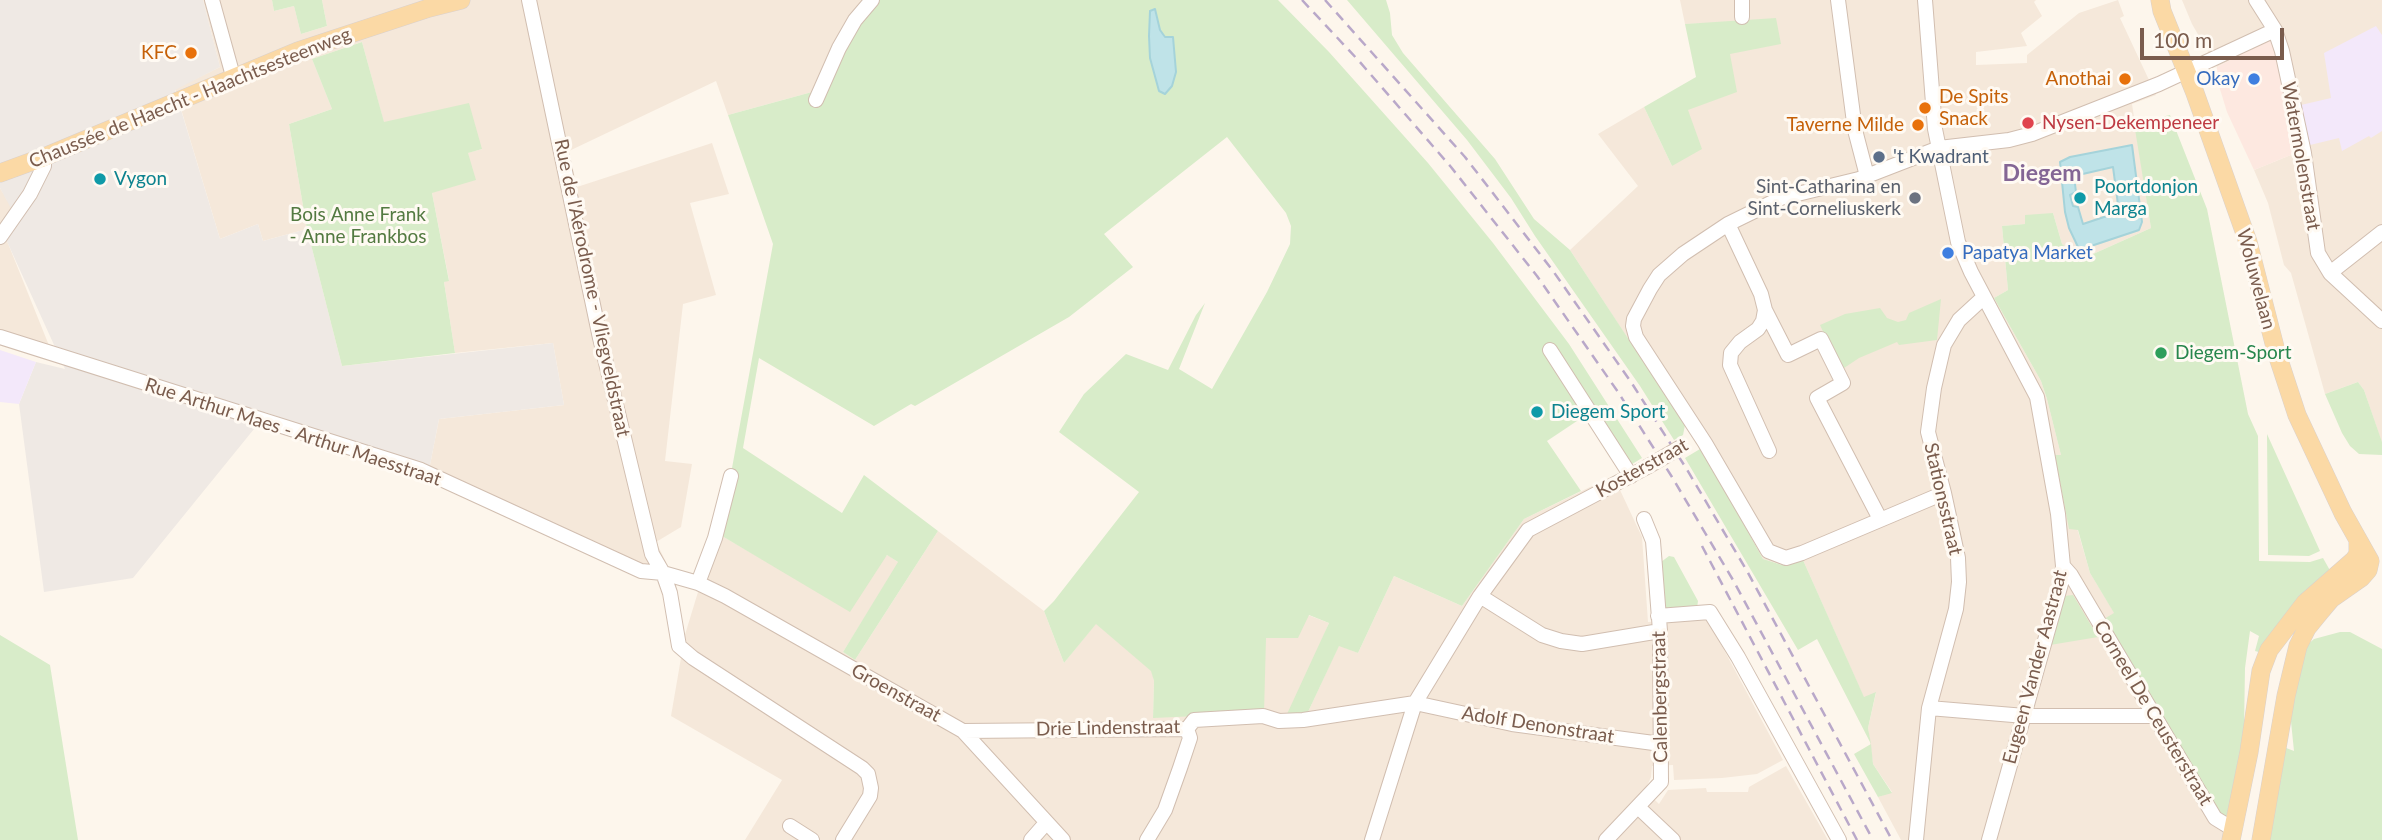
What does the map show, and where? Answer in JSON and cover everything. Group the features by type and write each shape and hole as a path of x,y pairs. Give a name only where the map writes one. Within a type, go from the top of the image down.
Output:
{"main road":[{"name":"Chaussée de Haecht - Haachtsesteenweg","path":"0,173 233,76 348,33 461,0"},
{"name":"Woluwelaan","path":"2158,4 2186,70 2248,242 2276,351 2297,415 2321,470 2370,561 2368,570 2361,578 2330,599 2307,628 2294,660 2262,835"},
{"path":"2262,835 2233,833 2261,671 2269,650 2305,603 2354,560 2358,554 2358,542"}],"street":[{"path":"212,0 233,76"},
{"name":"Rue de l'Aérodrome - Vliegveldstraat","path":"529,0 600,338 652,554 670,593 679,646 868,774 870,796 843,840"},
{"path":"816,100 839,47 855,20 872,0"},
{"path":"1741,17 1742,0"},
{"path":"1838,0 1855,130 1867,176"},
{"name":"Eugeen Vander Aastraat","path":"1925,0 1935,129 1961,252 2031,381 2041,407 2058,514 2063,566 2062,580 1989,840"},
{"name":"Watermolenstraat","path":"2256,0 2275,30 2304,153 2318,253 2330,273 2382,321"},
{"name":"Kosterstraat","path":"1372,840 1415,703 1480,596 1528,530 1631,476 1700,435 1636,337 1633,326 1639,308 1660,275 1683,254 1728,225 1782,198 1867,176 1940,148 2009,141 2032,134 2153,86 2275,30"},
{"path":"0,237 30,194 44,166 44,156"},
{"path":"1728,225 1788,355 1821,339 1843,383 1817,398 1880,519"},
{"path":"2330,273 2382,232"},
{"name":"Stationsstraat","path":"1916,840 1929,708 1956,609 1959,582 1958,558 1928,432 1944,345 1959,320 1984,297"},
{"path":"1765,310 1758,330 1740,342 1731,353 1730,365 1769,451"},
{"name":"Rue Arthur Maes - Arthur Maesstraat","path":"0,337 421,470 641,571 663,573 698,583"},
{"path":"1550,350 1631,476"},
{"path":"1700,435 1768,551 1786,558 1944,492"},
{"path":"698,583 715,538 731,476"},
{"name":"Calenbergstraat","path":"1606,840 1661,782 1660,631 1653,541 1644,519"},
{"name":"Corneel De Ceusterstraat","path":"2063,566 2071,575 2216,818 2233,833"},
{"name":"Groenstraat","path":"698,583 963,731 1063,840"},
{"path":"1480,596 1542,635 1561,641 1582,644 1660,631"},
{"name":"Calenbergstraat","path":"1658,616 1710,612 1738,657 1839,840"},
{"name":"Drie Lindenstraat","path":"963,731 1187,729 1195,720 1263,716 1279,721 1303,720 1415,703"},
{"name":"Adolf Denonstraat","path":"1415,703 1512,724 1661,744"},
{"path":"1929,708 2025,716 2155,716"},
{"path":"1147,840 1165,810 1190,738 1187,729"},
{"path":"1638,807 1673,840"},
{"path":"1031,840 1046,823"},
{"path":"790,826 812,840"}],"shaded area":[{"path":"0,0 203,0 220,67 175,90 220,239 258,224 263,241 307,229 342,366 553,343 564,405 439,419 429,470 265,412 133,578 44,592 19,404 36,362 65,369 4,235 14,214 0,188"},
{"path":"203,0 272,0 274,11 294,6 301,34 327,26 322,0 876,0 812,92 728,115 716,81 569,151 577,187 712,143 729,194 690,203 716,295 683,304 665,461 692,464 681,527 656,542 666,562 654,570 429,470 439,419 564,405 553,343 455,353 444,282 449,280 432,193 467,153 482,149 384,123 362,42 312,59 332,109 289,124 307,229 263,241 258,224 220,239 175,89 220,67"},
{"path":"1680,0 2036,0 2034,2 2042,16 2021,33 2027,46 1976,52 1976,65 2027,63 2027,55 2079,13 2118,0 2124,16 2120,18 2156,95 2132,104 2151,228 2082,259 2062,244 2053,213 2025,224 2002,226 2008,290 1994,298 2041,381 2061,455 2056,455 2090,573 2115,614 2105,619 2206,788 2228,840 1901,840 1878,797 1892,792 1873,764 1868,728 1876,693 1864,698 1803,560 1782,565 1763,559 1703,450 1570,250 1638,186 1598,134 1644,107 1672,166 1688,110 1729,53 1724,23 1685,24"},
{"path":"2182,0 2382,0 2382,443 2364,390 2358,382 2325,394 2291,273 2284,265 2268,203 2254,170 2298,152 2270,40 2217,67 2192,24"},
{"path":"2376,26 2382,35 2382,131 2342,151 2339,138 2310,145 2301,105 2331,98 2324,53"},
{"path":"2271,39 2298,152 2254,170 2227,112 2216,76 2217,67"},
{"path":"0,188 15,213 3,231 50,348 0,332"},
{"path":"0,350 36,362 19,404 0,402"},
{"path":"1621,472 1620,490 1642,537 1648,622 1708,620 1783,760 1757,774 1722,778 1674,780 1673,765 1652,766 1651,777 1645,790 1659,804 1668,790 1706,788 1707,792 1748,792 1749,787 1786,766 1828,840 745,840 782,780 671,716 681,658 717,681 725,670 689,646 684,638 701,572 722,536 807,585 888,555 899,563 843,652 855,660 938,531 1044,611 1064,663 1096,623 1152,671 1153,718 1266,638 1308,615 1329,623 1320,644 1308,712 1339,645 1358,653 1394,576 1462,606 1524,519"}],"green space":[{"path":"272,0 322,0 327,26 301,34 294,6 274,11"},
{"path":"876,0 1278,0 1329,52 1428,163 1493,243 1569,344 1642,458 1624,469 1592,420 1585,424 1580,419 1547,441 1581,491 1524,519 1462,606 1394,576 1358,653 1339,646 1308,712 1287,714 1329,623 1309,615 1298,638 1266,638 1264,713 1153,718 1154,681 1151,671 1096,624 1064,663 1044,611 1139,492 1059,432 1084,394 1126,354 1168,370 1205,303 1179,369 1212,389 1267,292 1290,244 1291,226 1286,213 1227,137 1104,234 1133,267 1069,317 915,406 911,404 874,426 759,358 743,448 842,513 864,475 938,531 855,660 843,652 898,562 887,555 850,612 722,536 717,523 732,468 773,244 728,115 812,92"},
{"path":"1347,0 1386,0 1392,35 1403,53 1495,159 1534,219 1570,250 1685,425 1683,435 1674,440 1511,198 1467,140"},
{"path":"1776,18 1781,44 1730,54 1737,92 1688,110 1702,149 1672,166 1644,107 1696,77 1685,24"},
{"name":"Bois Anne Frank - Anne Frankbos","path":"362,42 384,122 469,103 482,149 468,153 476,180 432,193 449,281 444,282 455,353 342,366 307,229 289,124 332,109 312,59"},
{"path":"2170,115 2207,209 2248,414 2258,436 2259,561 2310,562 2323,558 2332,574 2262,653 2255,651 2259,636 2250,631 2245,668 2244,727 2230,822 2216,809 2104,619 2114,613 2090,573 2078,530 2069,529 2055,455 2061,455 2041,381 1994,298 2008,290 2002,226 2025,224 2025,215 2053,213 2062,244 2082,259 2151,228 2134,123"},
{"path":"1941,299 1937,340 1899,345 1897,342 1859,358 1841,370 1820,325 1845,314 1880,308 1887,318 1898,322 1906,320 1909,313"},
{"path":"2358,382 2364,390 2382,442 2382,455 2359,454 2350,446 2325,394"},
{"path":"2267,434 2320,551 2309,556 2268,555"},
{"path":"1700,449 1703,450 1763,559 1782,565 1803,560 1864,697 1876,692 1868,728 1871,744 1817,639 1798,650 1685,458"},
{"path":"1669,556 1674,557 1698,601 1697,608 1665,609 1661,562"},
{"path":"2073,595 2098,637 2050,645 2064,596"},
{"path":"2350,632 2382,649 2382,840 2265,840 2281,746 2294,751 2290,712 2307,645 2314,639"},
{"path":"0,635 50,665 78,840 0,840"},
{"path":"1871,744 1873,764 1892,793 1878,797 1854,754"}],"water":[{"path":"1155,9 1160,30 1165,37 1173,37 1176,72 1172,86 1165,94 1159,91 1150,58 1150,11"},
{"path":"2132,145 2142,222 2139,230 2082,249 2078,247 2065,212 2060,162 2070,157","holes":["2113,167 2119,212 2083,224 2078,207 2073,206 2070,195 2076,192 2074,176"]}],"railway":[{"path":"1302,0 1451,167 1537,276 1618,392 1733,580 1873,840"},
{"path":"1325,0 1465,157 1553,271 1631,382 1747,571 1892,840"},
{"path":"1702,546 1857,840"}],"place":[{"name":"KFC","path":"191,53"},
{"name":"Anothai","path":"2125,79"},
{"name":"Okay","path":"2254,79"},
{"name":"De Spits Snack","path":"1925,108"},
{"name":"Nysen-Dekempeneer","path":"2028,123"},
{"name":"Taverne Milde","path":"1918,125"},
{"name":"'t Kwadrant","path":"1879,157"},
{"name":"Vygon","path":"100,179"},
{"name":"Sint-Catharina en Sint-Corneliuskerk","path":"1915,198"},
{"name":"Poortdonjon Marga","path":"2080,198"},
{"name":"Papatya Market","path":"1948,253"},
{"name":"Diegem-Sport","path":"2161,353"},
{"name":"Diegem Sport","path":"1537,412"}],"district":[{"name":"Diegem","path":"2042,174"}]}
